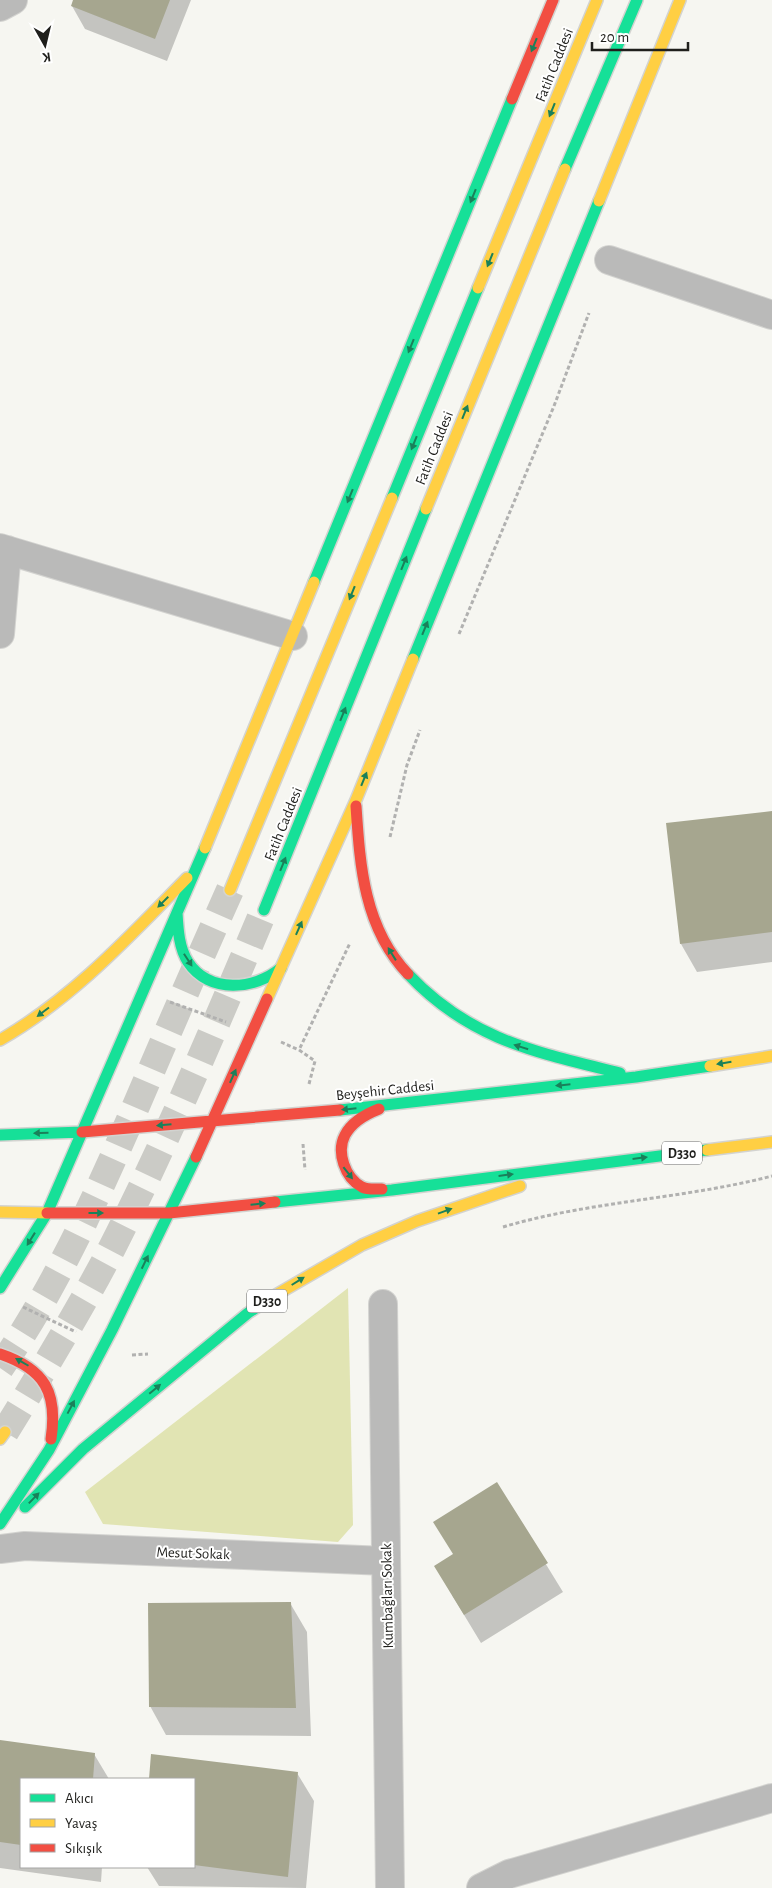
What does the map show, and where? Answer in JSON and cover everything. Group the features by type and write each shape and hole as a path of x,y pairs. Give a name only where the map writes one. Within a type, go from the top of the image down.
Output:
{"main road":[{"path":"0,1288 47,1213 197,868 553,0"},
{"name":"Fatih Caddesi","path":"230,890 597,0"},
{"name":"Fatih Caddesi","path":"264,910 548,208 637,0"},
{"path":"0,1524 49,1450 169,1213 213,1121 356,800 680,0"},
{"path":"356,800 362,871 368,904 392,956 414,982 443,1009 507,1042 636,1077"},
{"path":"0,1040 37,1016 89,974 197,868"},
{"path":"177,913 183,952 199,974 208,980 222,984 252,984 266,979 281,968"},
{"name":"Beyşehir Caddesi","path":"0,1135 82,1132 302,1114 636,1077 772,1056"},
{"path":"392,1190 364,1188 351,1178 342,1166 342,1143 348,1129 369,1113 395,1104"},
{"name":"D330","path":"0,1533 83,1449 248,1313 309,1274 362,1246 417,1221 475,1200 592,1164 772,1142"},
{"path":"0,1212 169,1213 392,1190 592,1164"},
{"path":"0,1354 12,1357 34,1370 49,1390 54,1404 54,1422 49,1450"}],"street":[{"path":"0,7 12,0"},
{"path":"609,260 772,315"},
{"path":"0,634 4,549 293,636"},
{"name":"Kumbağları Sokak","path":"383,1304 390,1888"},
{"name":"Mesut Sokak","path":"0,1549 25,1546 386,1561"},
{"path":"480,1888 509,1874 772,1798"}],"path":[{"path":"456,642 554,406 592,306"},
{"path":"390,840 407,766 422,723"},
{"path":"306,1199 302,1114 315,1061 299,1050 368,904"},
{"path":"499,1228 537,1216 735,1185 772,1176"}],"green space":[{"path":"348,1288 353,1525 338,1542 103,1524 85,1492"}],"building":[{"path":"73,0 170,0 155,39 71,6"},
{"path":"772,811 772,932 680,944 666,823"},
{"path":"497,1482 548,1563 464,1615 434,1566 453,1554 433,1522"},
{"path":"291,1602 296,1708 149,1707 148,1603"},
{"path":"0,1740 95,1753 93,1778 20,1778 20,1845 0,1842"},
{"path":"151,1754 298,1772 288,1877 195,1865 195,1778 149,1778"}],"tunnel":[{"path":"0,1368 39,1306 91,1207 230,890"},
{"path":"5,1432 87,1295 133,1207 191,1080 264,910"}],"traffic: fast":[{"path":"565,169 637,0"},
{"path":"314,582 512,99"},
{"path":"413,659 599,201"},
{"path":"392,498 478,288"},
{"path":"264,910 426,509"},
{"path":"0,1288 47,1213 205,848"},
{"path":"177,913 180,939 185,957 197,972 208,980 220,984 246,984 258,981 281,968"},
{"path":"408,974 431,996 455,1014 480,1029 532,1050 620,1073"},
{"path":"340,1110 636,1077 710,1066"},
{"path":"0,1135 82,1132"},
{"path":"275,1202 392,1190 707,1150"},
{"path":"0,1524 49,1450 112,1330 196,1157"},
{"path":"25,1507 83,1449 248,1313 274,1296"}],"traffic: slow":[{"path":"478,288 597,0"},
{"path":"599,201 680,0"},
{"path":"426,509 565,169"},
{"path":"230,890 392,498"},
{"path":"205,848 314,582"},
{"path":"267,999 356,800 413,659"},
{"path":"0,1040 27,1023 76,986 121,945 187,878"},
{"path":"710,1066 772,1056"},
{"path":"707,1150 772,1142"},
{"path":"274,1296 362,1245 417,1221 520,1186"},
{"path":"0,1212 47,1213"},
{"path":"0,1439 5,1432"}],"traffic: jam":[{"path":"512,99 553,0"},
{"path":"356,806 363,873 373,916 393,956 408,974"},
{"path":"196,1157 267,999"},
{"path":"379,1109 364,1116 351,1126 345,1135 341,1149 347,1171 356,1183 367,1189 382,1189"},
{"path":"82,1132 340,1110"},
{"path":"47,1213 169,1213 275,1202"},
{"path":"0,1354 28,1367 38,1375 45,1385 50,1396 52,1408 51,1439"}]}
